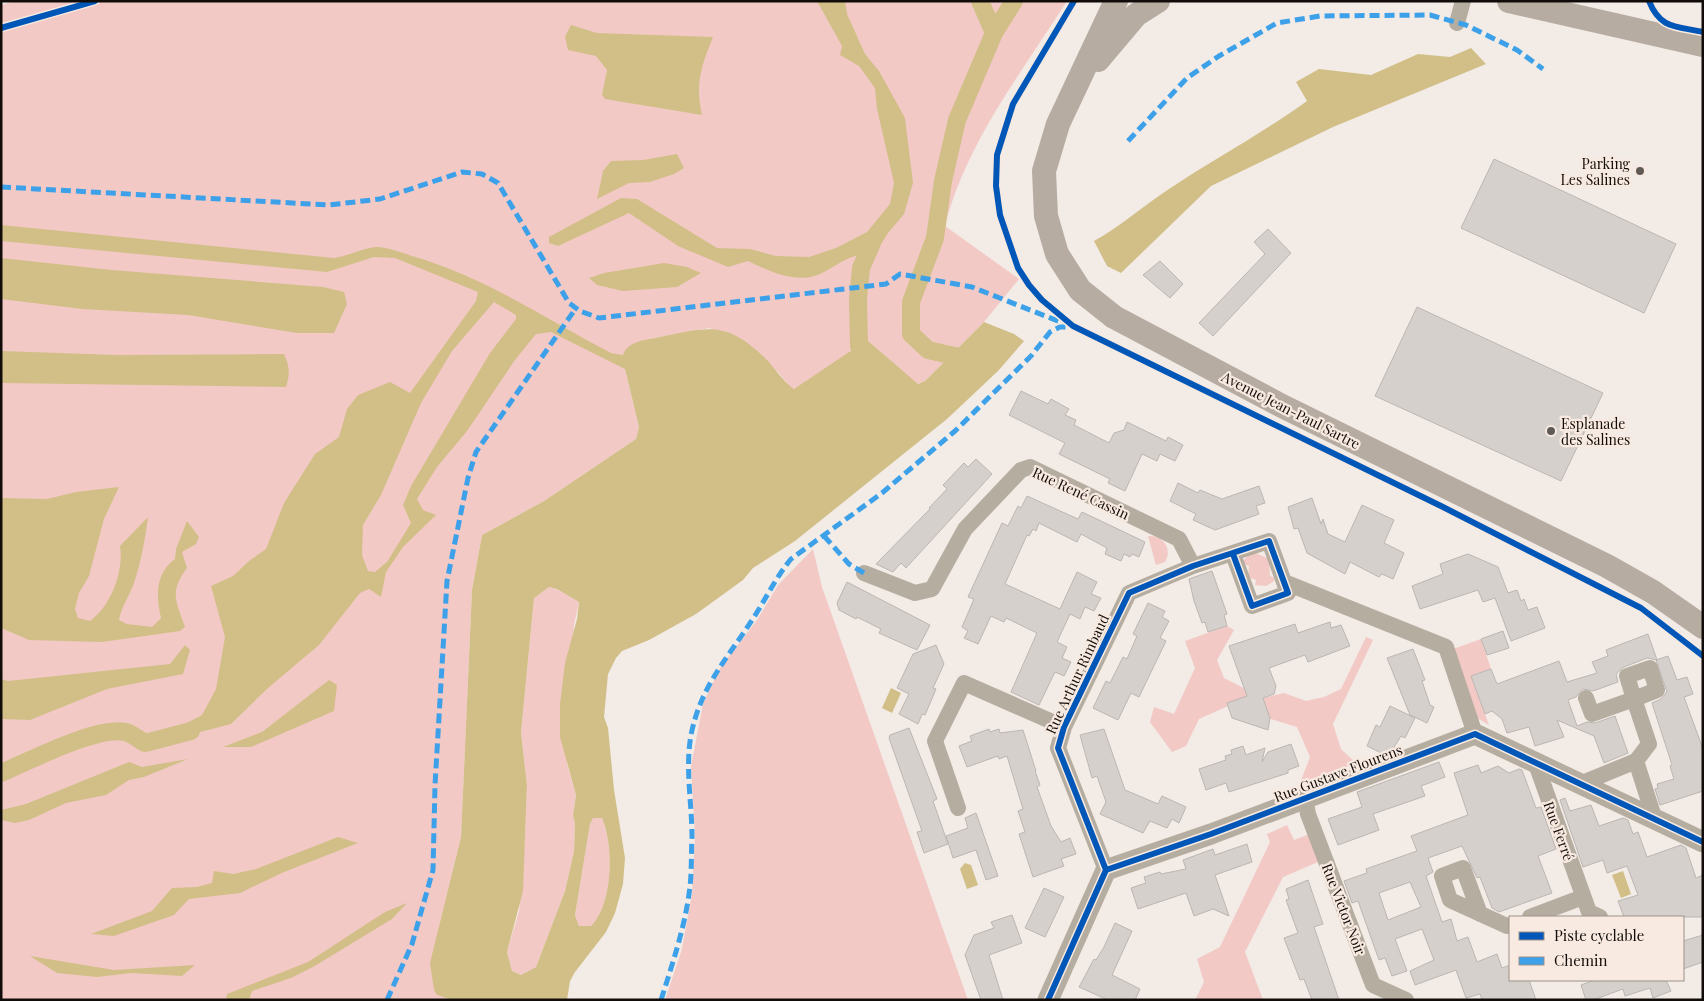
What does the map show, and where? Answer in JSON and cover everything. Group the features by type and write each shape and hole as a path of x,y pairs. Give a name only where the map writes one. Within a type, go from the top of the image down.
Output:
{"main road":[{"name":"Avenue Jean-Paul Sartre","path":"1116,1 1058,124 1044,171 1046,216 1057,254 1080,290 1114,317 1282,406 1607,566 1653,592 1703,627"},
{"name":"Avenue Jean-Paul Sartre","path":"1079,82 1136,15 1158,1"},
{"path":"1509,1 1703,45"},
{"path":"1542,1 1565,13"}],"street":[{"path":"1457,23 1463,1"},
{"name":"Rue René Cassin","path":"864,573 915,594 932,590 970,523 1021,470 1030,467 1179,539 1192,566"},
{"name":"Rue Arthur Rimbaud","path":"1106,870 1058,748 1064,727 1129,593 1192,566 1269,541 1284,582"},
{"path":"1233,554 1252,606 1288,593 1284,582"},
{"path":"1284,582 1446,647 1474,734 1654,817 1703,842"},
{"path":"958,808 936,740 964,683 1064,727"},
{"path":"1580,784 1636,761 1649,744 1634,699 1592,714 1586,698"},
{"name":"Rue Gustave Flourens","path":"1106,870 1474,734"},
{"path":"1636,761 1654,817"},
{"name":"Rue Ferré","path":"1536,764 1589,912 1598,916"},
{"name":"Rue Victor Noir","path":"1305,798 1308,814 1373,985 1396,998"},
{"path":"1048,1000 1106,870"},
{"path":"1533,916 1583,897"},
{"path":"1480,914 1509,925"}],"shaded area":[{"path":"16,1 1067,1 1014,82 981,137 954,195 945,226 1019,279 984,322 925,381 917,384 867,340 797,389 791,388 777,371 710,328 649,339 624,365 639,427 636,439 544,501 482,535 472,590 461,837 438,932 437,995 452,1000 1,1000 1,5"},
{"path":"817,1 845,1 847,14 865,54 879,71 905,118 913,183 904,214 888,233 865,270 861,255 854,256 818,275 803,278 778,274 748,261 728,267 678,246 629,213 558,246 549,243 549,237 621,198 637,199 717,248 750,249 776,256 809,257 836,248 867,232 890,204 894,183 877,109 875,88 859,66 840,55 842,46"},
{"path":"571,25 597,33 713,37 700,75 699,94 702,115 605,99 602,95 607,70 596,56 568,50 565,37"},
{"path":"1471,48 1486,64 1333,127 1211,186 1121,273 1107,266 1094,241 1169,189 1307,101 1296,82 1319,69 1371,75 1418,54 1450,57"},
{"path":"677,154 684,168 674,174 650,182 629,183 597,199 603,171 611,161 643,160"},
{"path":"1,225 334,258 373,247 386,248 464,275 514,299 611,353 623,355 628,347 636,342 690,331 703,329 728,332 753,348 794,389 867,340 918,384 925,381 984,322 1014,334 1024,341 998,371 947,419 795,541 753,568 743,580 696,614 649,640 622,651 608,674 604,717 608,728 614,790 625,858 623,884 615,913 606,932 575,972 570,981 567,1000 452,1000 437,995 434,990 430,963 461,837 472,590 482,535 544,501 636,439 639,427 625,369 551,332 536,334 515,360 467,431 437,467 417,499 423,510 436,515 403,547 386,572 381,597 369,589 360,593 319,645 268,688 231,724 162,742 179,727 202,715 216,689 225,637 211,586 233,576 266,549 284,503 315,454 339,437 347,409 358,395 390,382 410,393 476,301 478,292 395,258 374,257 327,272 1,241","holes":["494,302 516,315 516,319 490,353 411,486 403,505 411,523 387,562 375,572 368,571 362,555 363,525 381,495 421,403 452,351","549,587 557,589 579,602 577,619 565,663 560,704 560,737 576,795 573,816 575,823 574,851 565,891 536,967 521,975 512,971 507,952 523,891 527,785 521,733 534,598","593,818 602,818 606,830 610,858 609,874 604,904 598,916 591,926 579,926 575,915 590,824"]},
{"path":"1,258 112,270 323,287 344,292 347,304 334,333 297,333 188,315 82,309 1,299"},
{"path":"664,263 687,267 701,273 677,287 623,291 597,285 589,278 604,273"},
{"path":"1,351 118,355 284,354 289,374 286,387 1,383"},
{"path":"119,487 104,519 89,576 79,593 75,609 78,618 90,621 104,606 118,577 121,556 120,546 148,517 136,575 119,620 127,624 152,627 161,618 158,602 160,578 168,565 175,559 176,549 187,521 199,537 196,544 182,552 187,568 181,576 176,590 177,603 185,627 180,631 102,642 29,640 1,628 1,498 47,499 76,492"},
{"path":"1148,536 1158,538 1165,544 1168,552 1165,562 1156,565"},
{"path":"813,549 822,587 968,1000 665,1000 682,949 692,894 695,836 691,766 703,704 720,668 757,620 778,585"},
{"path":"1256,553 1269,559 1270,576 1275,578 1273,582 1266,586 1255,585 1256,580 1248,577 1249,566 1242,563 1247,556"},
{"path":"549,587 557,589 579,602 574,625 567,764 576,795 573,816 575,823 574,851 565,891 536,967 521,975 512,971 507,952 519,911 525,837 527,784 521,733 534,598"},
{"path":"1227,626 1234,630 1217,660 1224,678 1263,698 1284,693 1306,701 1324,697 1341,689 1366,637 1373,640 1333,724 1341,749 1356,763 1299,786 1310,757 1297,727 1228,706 1199,719 1186,746 1172,752 1150,722 1154,707 1174,714 1195,668 1185,641"},
{"path":"1481,639 1491,669 1471,676 1489,725 1477,718 1453,649"},
{"path":"185,645 190,650 183,674 107,689 30,720 1,719 1,679 8,681 170,664"},
{"path":"329,680 337,685 334,711 251,747 223,747 262,732"},
{"path":"891,688 901,693 892,713 882,708"},
{"path":"188,759 144,777 129,780 106,795 66,803 29,820 15,823 1,820 1,810 26,804 129,762 142,767"},
{"path":"593,817 602,818 606,830 610,859 604,904 591,927 579,926 575,915 590,824"},
{"path":"1287,825 1294,840 1315,832 1325,859 1283,877 1245,952 1263,1000 1195,1000 1204,982 1197,959 1220,947 1270,842 1267,834"},
{"path":"338,837 358,843 284,872 240,893 189,899 174,915 114,936 91,934 152,911 172,888 197,887 212,883 214,871 233,874 256,869"},
{"path":"965,863 971,865 978,885 967,889 960,869"},
{"path":"1623,871 1631,894 1621,898 1612,875"},
{"path":"407,903 392,919 313,967 291,978 252,991 249,1000 226,1000 227,994 308,962 385,912"},
{"path":"30,956 114,970 195,965 182,976 131,973 97,977 57,973"}],"building":[{"path":"1494,159 1676,244 1644,313 1461,228"},
{"path":"1268,229 1291,253 1213,336 1199,323 1265,254 1254,242"},
{"path":"1160,261 1183,284 1170,298 1143,275"},
{"path":"1417,307 1603,393 1561,481 1375,396"},
{"path":"1021,391 1048,404 1051,399 1069,409 1065,415 1076,420 1074,425 1109,443 1114,433 1124,430 1127,422 1166,441 1168,437 1183,445 1175,461 1160,454 1157,461 1142,454 1125,491 1108,483 1110,479 1059,454 1065,443 1009,415"},
{"path":"976,459 992,474 906,568 901,563 893,572 876,564 947,489 943,485 964,463 968,467"},
{"path":"1178,483 1198,493 1200,490 1222,499 1259,486 1265,503 1256,506 1259,514 1215,530 1193,520 1196,514 1170,501"},
{"path":"1027,496 1078,519 1082,512 1145,542 1139,557 1132,554 1130,557 1124,554 1121,561 1105,554 1107,548 1081,534 1077,542 1039,523 1036,531 1033,529 1029,536 1027,535 1005,584 1060,609 1077,572 1097,582 1091,594 1101,598 1094,611 1085,607 1080,619 1070,614 1057,642 1067,647 1062,658 1071,662 1064,676 1055,672 1039,705 1011,692 1037,633 1006,618 1004,622 991,616 978,644 964,638 968,631 962,627 974,599 968,597 1002,523 1008,526 1018,506 1021,508"},
{"path":"1312,498 1321,524 1323,519 1328,534 1345,542 1362,505 1394,520 1384,543 1404,553 1393,579 1382,574 1379,577 1350,562 1345,574 1307,553 1298,528 1294,529 1288,507"},
{"path":"1468,554 1498,567 1508,593 1517,590 1521,601 1524,599 1528,610 1537,607 1545,628 1511,641 1495,598 1483,602 1478,590 1420,609 1412,586 1443,574 1440,564"},
{"path":"1212,571 1227,614 1224,615 1227,626 1208,632 1205,622 1202,623 1194,601 1189,579"},
{"path":"847,582 930,625 917,650 879,633 881,629 839,610 837,603"},
{"path":"1148,603 1165,611 1162,617 1169,621 1160,638 1166,641 1139,697 1131,693 1118,720 1093,708 1106,681 1110,683 1123,657 1127,659 1137,636 1133,634"},
{"path":"1330,622 1331,628 1341,625 1350,646 1308,662 1305,655 1269,668 1276,686 1274,694 1263,698 1270,718 1268,730 1232,718 1227,703 1247,696 1229,646 1295,624 1298,633"},
{"path":"1503,631 1509,648 1487,655 1481,639"},
{"path":"1648,634 1657,660 1647,658 1624,667 1616,674 1618,682 1593,691 1583,689 1576,697 1568,700 1577,726 1587,722 1595,723 1615,716 1628,753 1604,763 1594,736 1557,720 1564,737 1535,746 1529,727 1507,733 1502,719 1492,711 1485,714 1471,676 1491,669 1497,684 1559,661 1567,682 1597,673 1592,662 1608,656 1606,650"},
{"path":"936,645 944,664 933,688 936,689 925,715 922,714 918,724 899,714 909,694 897,688 913,654"},
{"path":"1413,649 1425,680 1422,681 1430,705 1434,707 1427,723 1410,715 1387,658"},
{"path":"1668,656 1677,680 1687,677 1693,694 1684,697 1703,749 1703,791 1660,805 1655,789 1658,788 1657,784 1674,779 1670,766 1672,765 1652,703 1661,699 1667,692 1656,660"},
{"path":"1390,706 1415,718 1405,738 1401,736 1391,752 1385,755 1367,746 1376,725 1380,727"},
{"path":"909,728 937,799 933,801 948,844 924,853 917,832 922,831 889,738 890,735"},
{"path":"989,729 990,732 999,729 1000,733 1023,730 1040,785 1037,787 1051,826 1061,842 1070,838 1076,854 1061,859 1064,866 1033,877 1019,834 1025,832 1018,811 1023,809 1007,756 999,759 998,756 967,767 959,746 972,741 970,736"},
{"path":"1104,729 1125,790 1158,804 1162,796 1186,807 1179,823 1172,819 1167,828 1150,821 1143,833 1100,814 1106,802 1097,776 1092,778 1080,735"},
{"path":"1291,744 1299,766 1288,770 1288,773 1229,792 1226,783 1206,790 1199,769 1226,760 1225,756 1232,754 1231,750 1243,746 1246,755 1265,748 1262,762 1268,752"},
{"path":"1439,762 1445,777 1421,786 1425,796 1373,814 1379,830 1338,845 1328,819 1362,807 1357,792"},
{"path":"1478,765 1481,773 1498,766 1509,773 1519,769 1522,770 1536,808 1541,807 1556,849 1538,856 1552,893 1499,912 1492,908 1480,877 1477,878 1462,846 1428,858 1433,872 1426,876 1442,922 1451,919 1457,941 1468,937 1477,962 1497,954 1502,968 1509,965 1509,981 1529,981 1536,1000 1482,1000 1480,994 1466,998 1456,970 1415,985 1410,971 1434,960 1422,929 1395,939 1407,971 1392,976 1385,958 1379,960 1358,901 1352,903 1344,881 1367,873 1366,869 1417,851 1411,836 1468,815 1454,773","holes":["1410,882 1421,907 1388,920 1379,893"]},
{"path":"1565,798 1570,811 1591,805 1599,826 1623,818 1628,820 1633,834 1638,832 1647,857 1681,845 1686,848 1696,878 1703,875 1703,917 1624,916 1618,901 1638,895 1627,866 1607,873 1603,860 1583,867 1560,800"},
{"path":"976,813 998,876 986,880 976,850 953,858 946,836 968,828 965,818"},
{"path":"1247,844 1252,862 1215,875 1229,916 1213,909 1194,916 1186,893 1138,909 1131,888 1146,883 1144,877 1160,872 1161,874 1186,869 1183,860 1213,849 1215,855"},
{"path":"1308,880 1323,924 1314,927 1339,1000 1312,1000 1304,979 1300,980 1284,938 1298,933 1286,900 1289,899 1286,889"},
{"path":"1044,888 1064,897 1045,937 1025,928"},
{"path":"1012,915 1022,943 989,955 1003,1000 981,1000 965,955 974,935 994,928 991,922"},
{"path":"1115,923 1132,931 1112,975 1140,989 1135,1000 1108,1000 1079,987 1094,959 1096,960 1104,947"},
{"path":"1703,935 1703,962 1684,969 1684,941"},
{"path":"1592,981 1666,981 1671,991 1653,998 1650,988 1625,996 1623,989 1593,1000 1586,1000 1581,985"}],"waterway":[{"path":"980,1 994,33 1014,1"},
{"path":"969,362 959,357 928,350 911,334 911,302 935,238 943,181 957,120 994,33"},
{"path":"872,243 861,268 858,299 859,346 872,365"},
{"path":"1,773 45,753 98,734 125,732 145,743 191,731"}],"marked path":[{"path":"1128,141 1187,78 1219,56 1277,23 1320,16 1430,15 1466,25 1517,50 1543,69"},
{"path":"1,187 329,205 380,199 462,172 482,174 498,183 569,303 580,311 599,318 886,284 900,274 972,287 1063,323"},
{"path":"387,1000 412,944 433,870 435,785 447,581 468,478 476,452 576,308"},
{"path":"661,1000 681,934 690,887 692,837 689,748 691,735 701,701 716,673 791,559 882,493 955,431 1031,356 1050,332 1060,327 1070,327"},
{"path":"824,536 849,564 864,573"}],"cycle path":[{"path":"1,28 95,1"},
{"path":"1074,1 1013,104 997,155 996,186 1000,215 1018,268 1042,300 1073,326 1443,507 1641,608 1703,656"},
{"path":"1649,1 1653,10 1664,22 1677,27 1703,32"},
{"path":"1106,870 1058,748 1064,727 1129,593 1193,566 1269,541 1288,593 1252,606 1233,554"},
{"path":"1048,1000 1106,870 1211,834 1475,734 1703,842"}],"place":[{"name":"Parking Les Salines","path":"1640,171"},
{"name":"Esplanade des Salines","path":"1551,431"}]}
